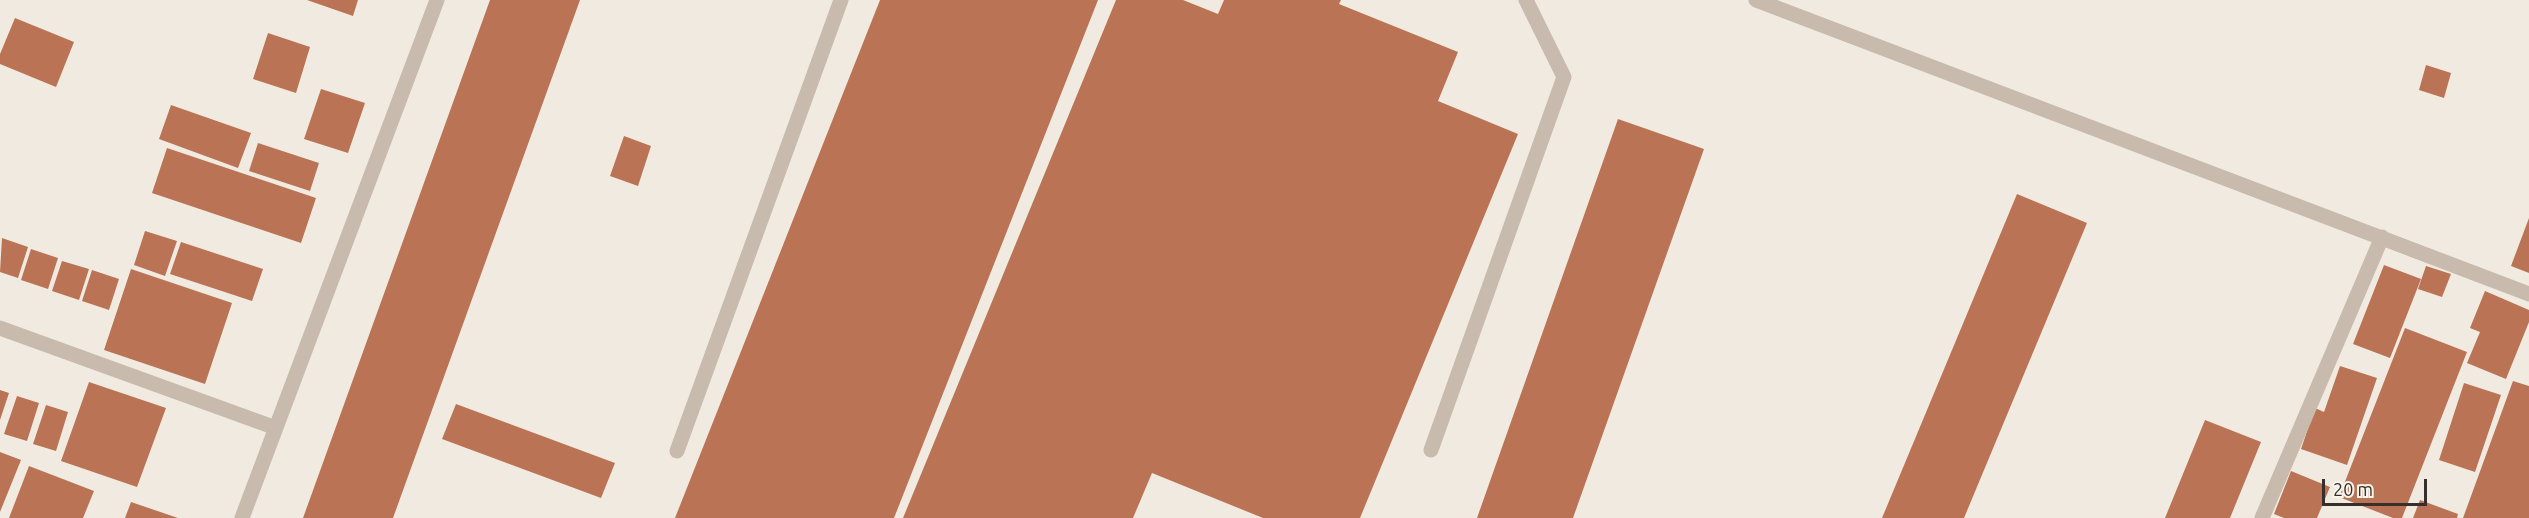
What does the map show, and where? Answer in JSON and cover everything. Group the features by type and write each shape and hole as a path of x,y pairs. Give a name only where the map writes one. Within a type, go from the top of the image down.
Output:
{"street":[{"path":"242,518 437,0"},
{"path":"676,451 841,0"},
{"path":"1431,450 1564,76 1526,0"},
{"path":"1756,0 2529,294"},
{"path":"2262,518 2382,237"},
{"path":"0,328 276,428"}],"building":[{"path":"307,0 358,0 353,16"},
{"path":"490,0 580,0 393,518 303,518"},
{"path":"880,0 1098,0 894,518 675,518"},
{"path":"1116,0 1183,0 1218,14 1224,0 1341,0 1339,4 1458,52 1438,101 1518,134 1360,518 1263,518 1152,473 1133,518 903,518"},
{"path":"15,18 74,42 56,87 0,64 0,54"},
{"path":"268,33 310,47 296,93 253,79"},
{"path":"2426,65 2451,73 2444,98 2419,90"},
{"path":"321,89 365,103 348,153 304,139"},
{"path":"171,105 251,133 238,168 159,139"},
{"path":"1618,119 1704,149 1573,518 1477,518"},
{"path":"624,136 651,146 638,186 610,176"},
{"path":"258,143 319,163 310,191 249,171"},
{"path":"167,148 316,198 301,243 152,193"},
{"path":"2017,194 2087,223 1964,518 1882,518"},
{"path":"2529,218 2529,273 2511,266"},
{"path":"145,231 177,241 165,276 134,265"},
{"path":"2,238 28,247 18,278 0,272"},
{"path":"181,242 263,269 252,301 170,274"},
{"path":"31,249 58,258 48,289 21,280"},
{"path":"62,261 89,269 79,300 52,291"},
{"path":"2384,265 2421,279 2390,358 2353,344"},
{"path":"2426,266 2451,274 2442,297 2418,289"},
{"path":"131,269 232,303 205,384 104,350"},
{"path":"92,270 119,279 109,310 82,301"},
{"path":"2485,291 2529,310 2529,322 2506,379 2467,363 2480,332 2470,328"},
{"path":"2405,328 2467,352 2402,518 2393,518 2339,497"},
{"path":"2340,366 2377,378 2347,465 2301,449 2315,408 2324,412"},
{"path":"2513,381 2529,386 2529,518 2463,518"},
{"path":"89,382 166,408 137,487 61,461"},
{"path":"2464,383 2501,395 2475,472 2439,460"},
{"path":"0,390 9,393 0,420"},
{"path":"17,396 39,403 27,441 4,434"},
{"path":"456,404 615,463 601,498 442,439"},
{"path":"46,405 68,412 56,451 33,444"},
{"path":"2205,420 2261,442 2230,518 2165,518"},
{"path":"0,452 21,460 0,512"},
{"path":"29,466 94,491 83,518 9,518"},
{"path":"2291,471 2330,487 2317,518 2284,518 2274,514"},
{"path":"2420,500 2458,514 2457,518 2413,518"},
{"path":"131,502 178,518 125,518"}]}
